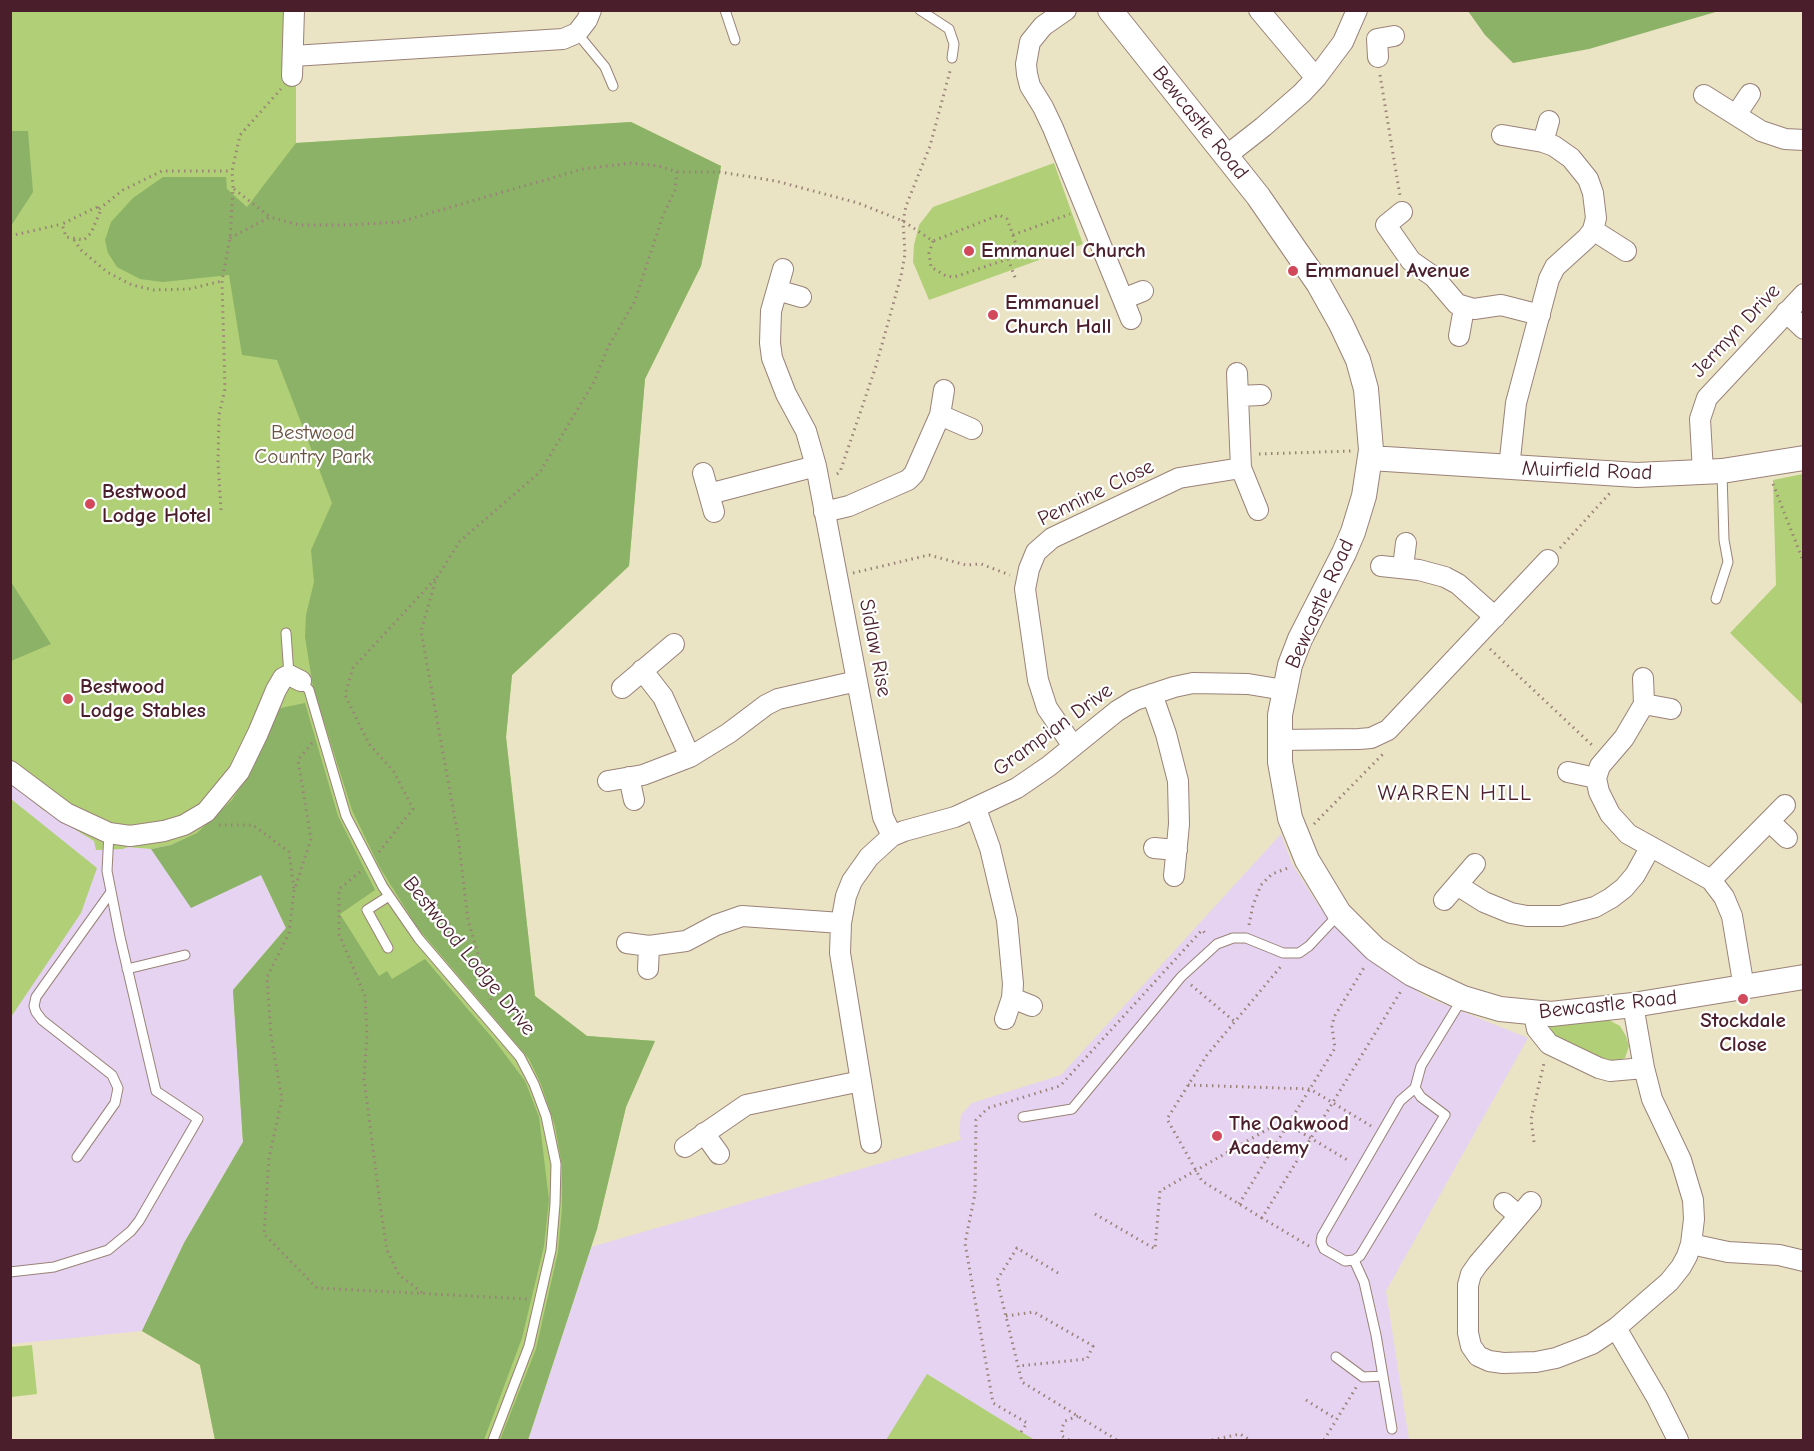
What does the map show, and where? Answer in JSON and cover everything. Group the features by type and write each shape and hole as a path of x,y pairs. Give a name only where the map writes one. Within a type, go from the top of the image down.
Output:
{"street":[{"path":"292,76 294,10"},
{"path":"293,56 563,39 577,33 591,10"},
{"path":"1066,10 1043,26 1030,42 1026,74 1030,86 1044,107 1131,319"},
{"name":"Bewcastle Road","path":"1110,10 1257,196 1304,264 1341,324 1358,360 1366,389 1370,454 1364,496 1353,532 1300,639 1284,690 1280,715 1279,740 1285,799 1303,850 1339,913 1375,949 1412,974 1463,998 1500,1009 1534,1014 1633,1005 1744,988 1803,976"},
{"path":"1259,10 1316,78"},
{"path":"1226,156 1302,93 1343,42 1354,19 1383,44"},
{"path":"1736,115 1750,94"},
{"path":"1704,95 1772,135 1803,140"},
{"path":"1543,142 1549,121"},
{"path":"1502,135 1543,142 1554,146 1571,158 1588,179 1596,218 1593,230 1555,267 1549,279 1516,403 1509,468"},
{"path":"1402,212 1386,225 1411,261 1434,278 1457,304 1464,308 1474,309 1501,305 1540,315"},
{"path":"1593,230 1626,251"},
{"name":"Sidlaw Rise","path":"783,269 771,311 772,358 786,394 806,431 817,474 883,817 892,836"},
{"path":"777,290 801,297"},
{"path":"1123,299 1143,291"},
{"name":"Jermyn Drive","path":"1713,472 1700,419 1707,398 1803,294"},
{"path":"1459,336 1464,308"},
{"path":"1786,312 1803,329"},
{"path":"1237,372 1240,461 1258,510"},
{"path":"824,512 849,506 909,480 914,474 940,415 944,390"},
{"path":"1238,396 1261,395"},
{"path":"940,415 972,429"},
{"name":"Muirfield Road","path":"1370,454 1509,468 1611,474 1713,472 1803,458"},
{"name":"Pennine Close","path":"1073,746 1052,716 1038,680 1025,598 1025,581 1036,552 1052,538 1179,478 1240,461"},
{"path":"703,472 711,503 817,474"},
{"path":"1403,567 1406,543"},
{"path":"1279,740 1359,739 1388,730 1495,617 1540,583 1548,560"},
{"path":"1381,566 1403,567 1433,573 1458,584 1495,617"},
{"path":"622,688 674,644"},
{"path":"642,670 663,697 690,757"},
{"path":"10,771 66,813 109,833 130,836 164,831 184,825 206,812 239,772 283,678 295,678"},
{"path":"1642,678 1644,704 1624,738 1600,766 1596,778 1599,792 1610,814 1628,834 1711,880 1724,897 1732,916 1744,988"},
{"path":"608,782 657,770 690,757 778,699 857,681"},
{"name":"Grampian Drive","path":"871,1143 840,953 841,923 846,896 852,881 869,857 892,836 955,818 1017,788 1117,711 1152,694 1192,683 1212,682 1248,684 1284,690"},
{"path":"1152,694 1166,734 1178,781 1180,802 1174,876"},
{"path":"1644,704 1671,709"},
{"path":"1568,772 1596,778"},
{"path":"629,777 634,800"},
{"path":"1711,880 1785,805"},
{"path":"976,809 990,848 1007,920 1013,984 1012,998 1005,1019"},
{"path":"1769,821 1787,838"},
{"path":"1154,848 1177,850"},
{"path":"1457,885 1485,902 1510,913 1527,916 1561,916 1586,910 1611,898 1635,875 1650,848"},
{"path":"1444,900 1475,864"},
{"path":"627,943 650,946 686,941 716,925 742,916 758,915 841,923"},
{"path":"648,969 650,946"},
{"path":"1012,998 1032,1006"},
{"path":"1504,1203 1525,1209 1478,1264 1468,1285 1468,1333 1472,1362 1536,1362 1556,1358 1592,1344 1616,1328 1670,1282 1681,1267 1691,1244 1694,1219 1693,1200 1688,1180 1652,1099 1633,1005"},
{"path":"1534,1014 1537,1029 1549,1044 1610,1071 1644,1068"},
{"path":"685,1147 746,1105 861,1081"},
{"path":"704,1133 719,1154"},
{"path":"1691,1244 1728,1252 1779,1255 1803,1261"},
{"path":"1616,1328 1657,1398 1678,1440"}],"lane":[{"path":"725,10 735,40"},
{"path":"920,10 950,30 954,44 952,58"},
{"path":"577,33 605,67 613,86"},
{"path":"1713,472 1728,562 1716,598"},
{"path":"286,633 295,678"},
{"name":"Bestwood Lodge Drive","path":"295,678 309,690 346,816 370,863 389,896 419,939 520,1057 534,1084 546,1116 556,1164 551,1250 530,1346 493,1440"},
{"path":"10,1272 65,1264 108,1250 116,1244 139,1221 198,1119 156,1091 107,871 109,833"},
{"path":"77,1157 115,1103 118,1088 112,1075 42,1020 34,1006 36,997 111,892"},
{"path":"388,948 367,910 389,896"},
{"path":"1023,1118 1072,1109 1181,977 1217,944 1233,938 1246,938 1290,954 1299,953 1339,913"},
{"path":"127,969 185,955"},
{"path":"1415,1088 1421,1098 1445,1115 1360,1256 1354,1260 1345,1261 1324,1249 1321,1242 1322,1236 1400,1101 1415,1088 1421,1066 1463,998"},
{"path":"1354,1260 1364,1282 1392,1429"},
{"path":"1336,1357 1363,1377 1383,1376"}],"path":[{"path":"1383,44 1402,212"},
{"path":"817,474 832,478 840,472 876,366 902,276 905,254 903,221 906,206 930,146 948,83 952,58"},
{"path":"221,510 218,463 219,415 225,389 222,281 230,238 232,171 240,135 292,76"},
{"path":"233,188 270,217 298,225 347,225 399,222 583,169 631,163 659,165 677,172 720,172 776,181 858,202 903,221 933,241"},
{"path":"10,236 62,224 97,207 99,209 123,190 162,171 232,171"},
{"path":"424,1294 399,1275 387,1250 364,1079 367,1035 365,996 339,934 339,889 370,863 413,809 394,772 369,744 345,695 353,668 436,579 460,541 540,472 594,382 608,347 635,301 662,218 675,190 677,172"},
{"path":"1012,235 1086,207"},
{"path":"62,224 66,237 84,240 91,233 100,212 99,209"},
{"path":"999,215 1007,219 1018,250 1014,257 974,269 963,275 946,276 931,267 929,253 933,241 999,215"},
{"path":"230,238 270,217"},
{"path":"978,224 980,229"},
{"path":"74,240 81,250 107,272 132,285 154,290 189,289 222,281"},
{"path":"1008,259 1016,280"},
{"path":"1240,461 1370,454"},
{"path":"1765,464 1803,563"},
{"path":"1548,560 1610,493 1611,474"},
{"path":"837,577 930,555 966,565 981,564 1025,581"},
{"path":"436,579 421,631 458,836 468,920 501,1033"},
{"path":"1476,637 1606,759"},
{"path":"321,732 298,760 311,839 294,891 289,933 267,977 271,1036 282,1099 269,1158 264,1234 317,1288 540,1299"},
{"path":"1246,938 1253,905 1261,885 1303,850 1384,753"},
{"path":"219,825 253,825 290,852 294,891"},
{"path":"1021,1432 1027,1423 993,1402 965,1243 975,1194 976,1120 988,1108 1060,1086 1202,930 1217,944"},
{"path":"1239,1204 1335,1048 1332,1027 1334,1017 1375,949"},
{"path":"1290,954 1207,1055 1167,1119 1202,1181 1310,1247 1324,1249"},
{"path":"1169,967 1235,1021"},
{"path":"1262,1218 1412,974"},
{"path":"1534,1142 1531,1119 1549,1044"},
{"path":"1188,1085 1310,1089 1382,1132"},
{"path":"1095,1214 1155,1249 1160,1191 1282,1121 1361,1169"},
{"path":"1058,1274 1017,1248 997,1280 1022,1382 1117,1440"},
{"path":"1006,1316 1034,1312 1093,1346 1087,1359 1018,1366"},
{"path":"1323,1440 1363,1377"},
{"path":"1305,1400 1336,1419"},
{"path":"1068,1440 1062,1436 1062,1428 1065,1421 1078,1416"},
{"path":"1103,1432 1109,1440"},
{"path":"1212,1440 1240,1434 1250,1440"}],"shaded area":[{"path":"10,783 94,841 97,850 128,847 151,849 184,840 261,875 286,928 233,990 243,1142 184,1243 142,1331 11,1344"},
{"name":"The Oakwood Academy","path":"1281,834 1292,864 1319,906 1334,925 1377,965 1426,997 1528,1038 1386,1291 1409,1440 528,1440 591,1247 961,1140 959,1131 961,1115 972,1103 1061,1075"}],"green space":[{"name":"Bestwood Country Park","path":"11,11 287,11 296,83 296,143 631,122 721,166 701,266 645,379 629,566 512,675 506,737 535,996 587,1036 655,1041 626,1107 597,1229 528,1440 215,1440 200,1365 142,1331 184,1243 243,1142 233,990 286,928 261,875 197,834 171,845 151,849 128,847 96,850 94,841 43,810 11,783"},
{"path":"1468,11 1719,11 1589,49 1513,63 1485,35"},
{"path":"631,122 721,166 701,266 645,379 629,566 512,675 506,737 535,996 587,1036 655,1041 626,1107 597,1229 528,1440 500,1440 536,1349 558,1252 562,1208 562,1166 555,1126 541,1084 529,1059 417,927 379,866 352,810 313,687 305,637 306,615 314,582 311,550 332,503 277,360 242,355 229,275 163,282 140,279 117,267 108,253 105,240 111,222 133,198 163,177 226,177 227,189 247,207 296,143"},
{"path":"11,131 28,131 33,192 11,226"},
{"path":"1054,163 1083,244 929,300 913,262 919,225 933,207"},
{"path":"1804,474 1803,705 1730,633 1776,585 1773,480"},
{"path":"11,582 51,644 10,661"},
{"path":"305,703 338,816 375,890 340,914 379,976 387,971 392,979 425,959 495,1041 525,1081 539,1117 549,1200 544,1246 522,1338 484,1440 215,1440 200,1365 142,1331 184,1243 243,1142 233,990 286,928 261,875 191,908 151,849 171,845 197,833 232,800 254,766 276,709"},
{"path":"11,799 97,868 81,913 11,1017"},
{"path":"1605,1018 1620,1026 1626,1036 1629,1046 1625,1058 1613,1062 1554,1039 1549,1031 1550,1026 1557,1022"},
{"path":"32,1345 37,1394 11,1397 11,1347"},
{"path":"927,1374 1021,1432 1035,1440 886,1440"}],"place":[{"name":"Emmanuel Church","path":"969,251"},
{"name":"Emmanuel Avenue","path":"1293,271"},
{"name":"Emmanuel Church Hall","path":"993,315"},
{"name":"Bestwood Lodge Hotel","path":"90,504"},
{"name":"Bestwood Lodge Stables","path":"68,699"},
{"name":"Stockdale Close","path":"1743,999"},
{"name":"The Oakwood Academy","path":"1217,1136"}],"district":[{"name":"WARREN HILL","path":"1455,794"}]}
